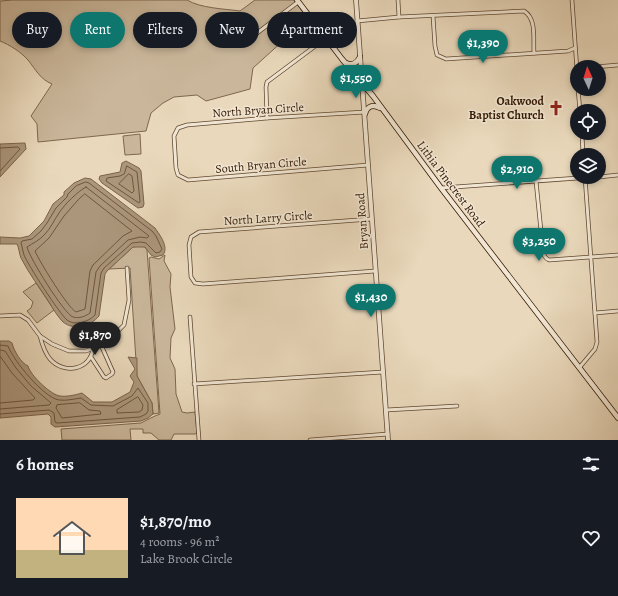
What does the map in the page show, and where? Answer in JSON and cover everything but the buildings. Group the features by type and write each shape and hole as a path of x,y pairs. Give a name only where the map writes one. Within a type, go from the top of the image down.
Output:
{"main road":[{"name":"Lithia Pinecrest Road","path":"297,1 306,12"},
{"name":"Lithia Pinecrest Road","path":"334,48 618,418"},
{"path":"346,64 354,64 360,57"},
{"path":"365,113 371,106 377,106 382,109"}],"street":[{"name":"Bryan Road","path":"356,0 357,12"},
{"path":"398,0 399,17"},
{"path":"572,0 577,60"},
{"path":"259,31 297,1"},
{"path":"357,21 399,17 524,10 529,14 532,20 534,53"},
{"path":"433,16 437,55 446,59 568,51 576,48"},
{"name":"Bryan Road","path":"357,21 388,440"},
{"path":"267,118 267,82 313,48"},
{"path":"606,67 618,66"},
{"name":"North Bryan Circle","path":"175,152 174,136 178,128 187,125 267,118 365,113"},
{"name":"South Bryan Circle","path":"175,152 178,174 188,180 368,165"},
{"path":"606,176 618,175"},
{"path":"441,188 570,178"},
{"path":"536,181 544,256 549,260 618,255"},
{"path":"579,368 595,349 597,342 586,184"},
{"name":"North Larry Circle","path":"371,219 199,232 191,237 189,245 191,277 195,282 203,284 375,271"},
{"path":"40,336 52,344 69,351 86,350 101,345 110,339 124,325 129,300 127,268"},
{"path":"595,313 618,311"},
{"path":"0,316 20,315 28,320 40,336 45,351 51,360 64,368 76,368 83,366 91,357 92,348"},
{"path":"190,317 199,440"},
{"path":"91,357 104,377 106,378 112,374 113,372 101,345"},
{"path":"194,384 383,372"},
{"path":"386,410 457,406"},
{"path":"310,440 388,434"}],"shaded area":[{"path":"187,0 199,5 240,11 255,0 294,0 303,12 267,12 267,48 275,48 253,68 250,89 206,101 197,95 174,97 163,103 151,113 146,131 38,142 37,124 31,116 52,84 41,77 28,60 13,48 62,48 62,12 12,12 12,48 0,41 0,1"},
{"path":"140,134 141,154 125,155 123,136"},
{"path":"133,247 145,247 147,250 159,413 153,414 152,403 137,376 130,268 109,269"},
{"path":"165,255 164,261 171,274 170,287 175,329 171,338 170,358 175,369 176,394 182,412 195,412 197,433 174,434 171,440 159,440 151,433 143,433 143,429 130,429 131,440 62,440 61,429 141,423 160,414 149,258 159,259"},
{"path":"36,283 54,310 37,323 27,311 31,308 33,302 23,292"}],"water":[{"path":"25,143 26,149 0,177 0,144"},
{"path":"126,161 139,168 141,171 143,207 138,208 102,183 99,179 100,176 120,172 122,163"},
{"path":"85,178 91,179 155,228 163,241 165,252 163,255 155,257 151,255 145,247 133,247 105,274 99,316 87,325 77,327 67,325 57,315 24,264 17,244 0,244 0,237 20,238 29,236 44,221 53,204 64,195 64,192 74,183"},
{"path":"0,341 9,341 12,343 20,360 28,366 37,379 51,392 60,396 71,396 82,393 93,402 112,402 130,392 134,382 130,376 135,369 128,357 137,358 137,376 152,403 153,414 141,421 55,427 51,424 51,417 48,414 0,418"}],"place":[{"name":"Oakwood Baptist Church","path":"556,108"}]}
